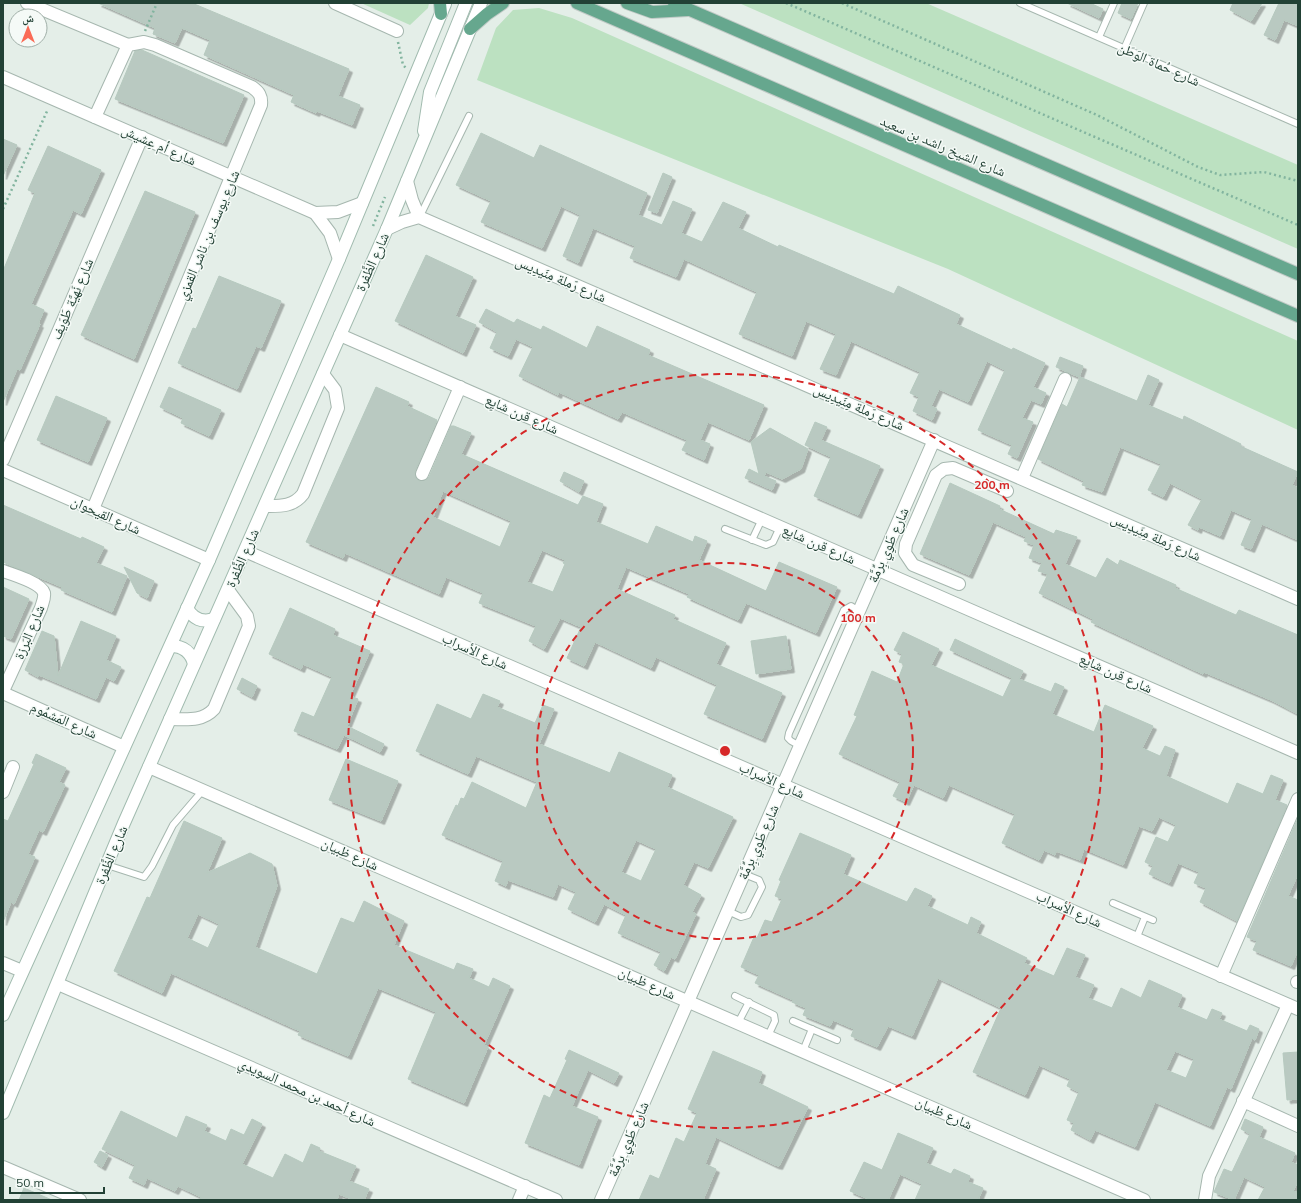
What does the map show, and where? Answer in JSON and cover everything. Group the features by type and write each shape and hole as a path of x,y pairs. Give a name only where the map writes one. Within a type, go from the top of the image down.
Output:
{"main road":[{"path":"470,28 503,3"},
{"name":"شارع الشيخ راشد بن سعيد","path":"577,3 1298,316"},
{"path":"627,3 652,12 689,10"},
{"name":"شارع الشيخ راشد بن سعيد","path":"674,3 1298,274"}],"street":[{"name":"شارع يوسف بن ناشر القمزي","path":"27,3 132,43 155,45 252,87 260,94 261,105 93,509"},
{"path":"335,3 397,31"},
{"path":"423,143 426,110 430,92 466,3"},
{"name":"شارع الظَّفرة","path":"3,1113 149,767 387,229 481,3"},
{"name":"شارع الظَّفرة","path":"3,1015 209,560 339,259 415,77 442,7"},
{"path":"95,117 132,43"},
{"name":"شارع أم عِشيش","path":"3,76 315,213 338,212 362,203"},
{"name":"شارع نَهيَّة طَوَيف","path":"3,460 142,137"},
{"path":"387,229 402,222 419,217 412,200 407,181"},
{"name":"شارع أم عِشيش","path":"315,213 330,233 339,259"},
{"name":"شارع رَملة مِنَيدِيس","path":"419,217 1298,598"},
{"name":"شارع قرن شايِع","path":"340,335 1298,753"},
{"path":"265,506 289,505 299,499 303,494 338,408 335,390 323,374"},
{"path":"1022,478 1065,379"},
{"path":"422,474 460,387"},
{"name":"شارع طَوِي بِرِّمَّة","path":"601,1200 934,440"},
{"path":"959,584 913,564 906,558 906,544 936,475 948,468 957,469 1007,491"},
{"name":"شارع القيحوان","path":"3,470 209,560"},
{"path":"906,503 921,509"},
{"name":"شارع الأسراب","path":"245,551 1293,1007"},
{"name":"شارع البَرزة","path":"3,571 33,583 41,588 44,593 41,608 3,692"},
{"path":"170,719 200,719 210,714 214,709 249,626 247,616 228,590"},
{"path":"187,608 198,620 204,621 214,619"},
{"path":"171,646 186,650 193,658 194,664"},
{"name":"شارع المَشمُوم","path":"3,692 124,748"},
{"path":"3,792 13,767"},
{"name":"شارع ظبيان","path":"149,767 1144,1200"},
{"path":"1222,976 1298,799"},
{"path":"3,963 22,971"},
{"name":"شارع أحمد بن محمد السويدي","path":"58,984 556,1200"},
{"path":"1205,1200 1209,1176 1243,1101 1293,1007"},
{"path":"1243,1101 1298,1126"},
{"path":"3,1167 80,1200"},
{"path":"519,1200 525,1186"}],"lane":[{"name":"شارع حُماة الوَطَن","path":"1020,3 1298,124"},
{"path":"1099,37 1114,3"},
{"path":"1124,48 1144,3"},
{"path":"419,217 469,116"},
{"path":"752,540 762,519"},
{"path":"725,529 763,545 770,544 775,539 780,527"},
{"path":"107,865 136,876 144,876 152,866 173,825 203,790"},
{"path":"728,911 741,917 748,915 762,887 759,880 744,874"},
{"path":"1113,903 1153,920"},
{"path":"1136,939 1145,917"},
{"path":"735,996 774,1014 775,1021 768,1036"},
{"path":"738,1023 749,1002"},
{"path":"793,1021 837,1040"},
{"path":"803,1051 812,1029"}],"path":[{"path":"132,43 144,35 156,3"},
{"path":"786,3 1298,225"},
{"path":"842,3 1097,115 1198,167 1220,175 1264,172 1298,181"},
{"path":"397,31 403,65 415,77"},
{"path":"3,208 52,98"},
{"path":"373,226 385,197"}],"green space":[{"path":"361,3 429,3 428,8 410,25"},
{"path":"739,3 926,3 1298,165 1298,249"},
{"path":"539,8 572,18 1298,341 1298,430 948,269 477,80 496,28 513,10"}],"building":[{"path":"98,3 192,3 349,69 338,96 360,105 352,125 317,111 316,113 291,102 294,95 204,55 210,40 182,28 175,43 153,34 155,28"},
{"path":"1067,3 1090,3 1103,9 1099,18"},
{"path":"1122,3 1138,3 1131,19 1118,13"},
{"path":"1233,3 1262,3 1251,21 1230,10"},
{"path":"1279,3 1298,3 1298,26 1284,20 1275,40 1264,35"},
{"path":"142,50 244,95 223,143 115,99 135,51"},
{"path":"481,133 534,158 540,145 647,193 638,215 662,225 673,201 692,209 681,233 702,242 723,202 746,212 738,228 778,247 779,245 894,294 898,286 960,315 956,324 1012,350 1013,348 1045,363 1033,387 1046,393 1041,404 1031,400 1022,418 1033,422 1017,458 1008,454 1012,445 978,430 1005,370 987,361 968,402 939,389 931,406 937,409 932,420 913,411 919,397 910,393 920,372 851,341 836,375 820,369 836,334 806,321 792,356 739,334 757,292 684,259 676,277 630,258 635,246 593,228 578,263 563,256 580,215 561,206 542,248 481,222 491,201 456,185"},
{"path":"3,139 17,145 3,176"},
{"path":"48,146 101,170 81,214 73,210 31,304 44,310 38,324 40,324 20,370 17,369 3,402 3,271 35,193 28,190"},
{"path":"663,173 672,177 657,213 648,210"},
{"path":"145,191 195,212 134,359 81,335"},
{"path":"426,255 473,277 455,316 476,325 463,353 395,321"},
{"path":"219,276 281,301 261,348 256,346 237,389 178,363 193,328 196,329"},
{"path":"486,309 514,323 517,319 541,330 543,326 587,348 597,326 650,350 648,355 764,405 749,440 708,422 700,440 710,444 704,460 682,450 687,440 622,412 618,419 559,392 558,395 519,376 533,347 516,339 508,356 490,348 497,332 479,322"},
{"path":"1060,357 1083,366 1079,377 1056,367"},
{"path":"1148,375 1159,380 1148,405 1183,420 1184,416 1241,444 1240,446 1298,472 1292,485 1298,488 1298,540 1262,524 1251,549 1241,545 1252,519 1231,510 1220,536 1199,527 1198,530 1188,525 1202,499 1170,483 1163,497 1148,490 1161,464 1120,447 1102,492 1082,485 1084,481 1038,459 1062,404 1067,407 1080,377 1137,401"},
{"path":"169,387 221,410 209,436 181,423 183,418 160,407"},
{"path":"376,387 409,402 407,406 437,420 415,471 416,478 419,481 426,480 429,477 451,426 454,426 471,433 461,454 578,505 583,496 603,504 596,522 648,544 656,526 693,542 695,536 707,541 699,560 766,591 779,562 837,587 816,633 746,603 738,620 687,597 689,594 626,567 617,589 675,615 673,619 726,643 716,664 782,693 762,739 704,714 717,685 656,657 651,668 595,642 584,666 567,658 581,627 560,618 544,649 529,641 536,626 479,603 483,593 446,577 439,594 345,553 343,558 306,542","holes":["443,491 511,521 500,547 433,517","542,550 565,560 563,563 565,564 553,592 527,582"]},
{"path":"56,396 107,418 88,462 37,440"},
{"path":"815,422 827,427 821,440 880,466 858,515 814,496 831,457 805,445"},
{"path":"770,428 808,449 801,469 782,479 766,472 764,476 776,481 772,490 745,478 749,469 759,474 751,442"},
{"path":"564,472 584,481 579,492 560,481"},
{"path":"950,483 1000,506 999,509 1054,534 1056,530 1077,537 1065,564 1096,578 1107,558 1118,565 1120,560 1176,585 1175,588 1236,615 1239,610 1298,635 1298,714 1271,700 1204,672 1203,674 1091,622 1093,619 1039,593 1048,574 1038,571 1042,563 1029,558 1034,545 1024,541 1026,537 993,522 969,575 920,554"},
{"path":"3,505 81,539 82,537 104,547 96,563 127,576 112,612 61,590 62,587 3,562"},
{"path":"124,567 154,581 147,598 137,593"},
{"path":"3,587 29,599 11,639 3,636"},
{"path":"290,608 335,629 333,635 370,651 350,696 358,699 347,726 384,744 380,752 344,735 337,749 294,731 302,712 314,717 332,677 303,664 301,669 269,654"},
{"path":"81,621 116,636 106,660 121,667 114,681 106,677 96,699 39,675 38,677 25,670 42,631 54,636 58,676"},
{"path":"903,632 939,649 931,665 1003,697 1012,678 950,650 955,639 1023,671 1019,679 1051,692 1055,683 1064,687 1052,714 1094,732 1105,705 1153,726 1142,748 1160,756 1165,746 1175,750 1166,776 1228,804 1237,783 1263,794 1271,775 1283,780 1275,800 1287,805 1237,921 1200,902 1206,888 1194,883 1199,872 1178,863 1169,883 1149,874 1153,866 1145,862 1156,837 1168,842 1176,825 1159,817 1152,831 1139,826 1123,865 1084,849 1080,860 1056,851 1055,855 1044,850 1039,860 1002,843 1015,814 949,785 943,798 914,785 906,802 893,796 900,782 839,754 857,716 854,715 872,671 897,682 904,664 899,662 902,654 894,650"},
{"path":"786,636 791,669 756,674 751,641"},
{"path":"242,678 257,686 252,697 237,689"},
{"path":"483,694 500,701 497,707 535,723 543,705 554,709 539,744 610,773 619,752 672,775 667,787 733,817 708,868 694,862 683,885 701,895 692,912 696,914 675,959 671,957 664,971 654,965 661,952 618,933 626,915 604,904 595,922 568,909 576,892 558,884 553,897 508,880 506,886 495,881 503,861 442,835 456,805 458,806 461,798 464,799 472,782 526,808 537,782 476,756 468,774 416,751 437,704 471,719","holes":["636,840 656,849 641,881 621,872"]},
{"path":"36,754 66,768 59,782 65,785 43,832 39,830 28,854 35,857 14,904 11,902 3,922 3,819 8,821 34,764 32,763"},
{"path":"346,759 398,781 381,821 329,800"},
{"path":"1298,818 1298,874 1288,896 1298,900 1298,950 1291,966 1253,950 1257,941 1247,937"},
{"path":"184,821 222,838 207,873 250,853 272,864 277,886 255,947 317,974 341,918 354,923 364,901 404,921 394,945 454,970 457,963 473,969 469,978 489,987 493,978 510,986 484,1045 488,1047 464,1103 408,1079 436,1012 378,988 348,1056 298,1035 300,1031 171,973 162,993 114,971 147,897 150,898","holes":["198,914 219,924 208,948 187,938"]},
{"path":"800,833 851,855 843,874 907,902 915,888 932,896 927,906 968,925 971,917 981,922 976,933 1027,958 1024,963 1054,976 1067,948 1085,955 1075,977 1094,985 1088,998 1112,1008 1121,988 1141,998 1149,980 1182,995 1177,1007 1207,1020 1212,1009 1222,1013 1219,1019 1247,1031 1250,1025 1259,1029 1255,1040 1252,1038 1231,1089 1227,1087 1210,1126 1155,1102 1135,1147 1095,1130 1090,1140 1071,1130 1074,1123 1067,1120 1079,1092 1067,1086 1070,1079 1039,1065 1025,1095 973,1072 1001,1008 938,978 912,1036 888,1026 877,1047 851,1036 854,1029 833,1020 830,1026 803,1015 806,1008 792,1002 793,1000 755,983 759,975 741,967 754,937 757,938 765,920 772,922 782,899 775,896 781,881 779,880","holes":["1175,1051 1194,1059 1186,1078 1166,1070"]},
{"path":"569,1050 619,1073 614,1083 588,1070 572,1106 598,1117 579,1165 525,1143 544,1095 550,1098 567,1060 565,1059"},
{"path":"713,1051 762,1072 758,1083 808,1107 779,1166 716,1137 705,1164 716,1169 703,1200 639,1200 650,1175 659,1179 676,1138 684,1142 697,1113 688,1109"},
{"path":"1298,1052 1298,1099 1287,1100 1283,1053"},
{"path":"121,1111 177,1138 186,1116 207,1125 204,1131 226,1141 231,1129 244,1135 252,1119 262,1124 242,1164 273,1178 285,1154 303,1163 311,1144 320,1148 319,1151 356,1166 349,1181 369,1189 364,1200 354,1200 339,1194 337,1200 200,1200 201,1197 178,1186 175,1191 147,1178 144,1185 129,1178 135,1165 102,1149"},
{"path":"1245,1119 1263,1127 1259,1137 1295,1153 1291,1162 1298,1165 1298,1181 1293,1191 1298,1193 1298,1200 1258,1200 1265,1187 1244,1177 1234,1200 1214,1192 1224,1169 1232,1172 1250,1134 1241,1129"},
{"path":"898,1133 933,1148 926,1163 951,1174 954,1169 970,1176 968,1182 983,1188 978,1200 915,1200 922,1184 900,1174 888,1200 871,1200 850,1191 864,1162 882,1170"},
{"path":"100,1151 108,1155 102,1167 94,1162"},
{"path":"24,1188 52,1200 19,1200"}]}
